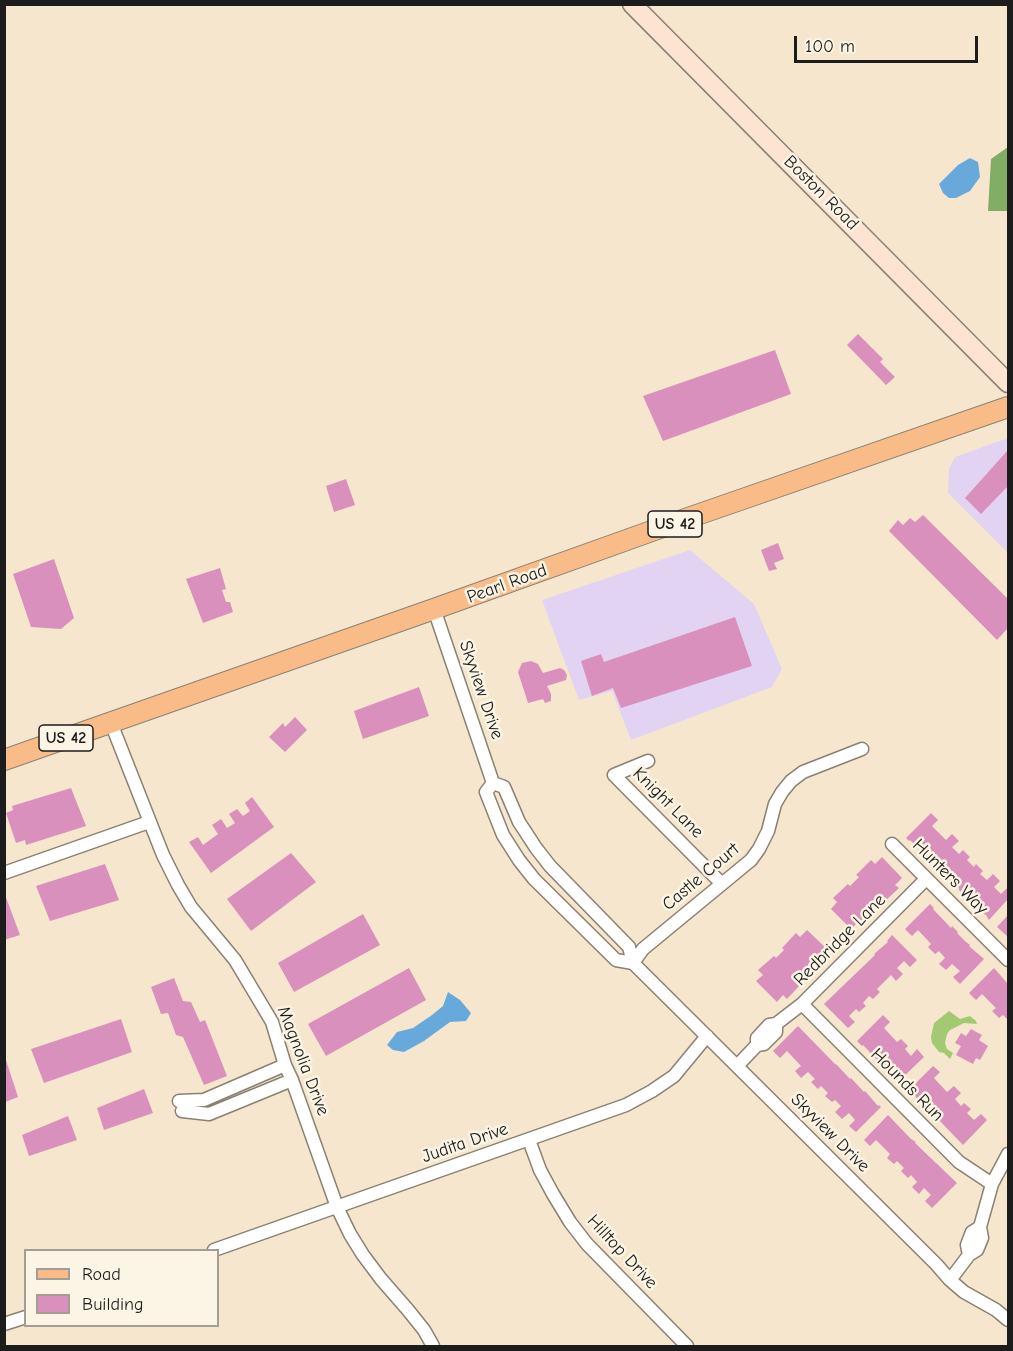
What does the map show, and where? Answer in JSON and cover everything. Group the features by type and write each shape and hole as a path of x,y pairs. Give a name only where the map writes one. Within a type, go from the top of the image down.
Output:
{"main road":[{"name":"Pearl Road","path":"4,760 1008,407"}],"street":[{"name":"Boston Road","path":"632,4 1008,383"},
{"name":"Skyview Drive","path":"434,609 493,783"},
{"name":"Magnolia Drive","path":"111,723 163,855 191,907 235,960 272,1022 285,1065 350,1234 381,1279 423,1330 432,1347"},
{"name":"Castle Court","path":"633,963 643,949 751,860 768,831 775,804 791,781 803,772 862,749"},
{"name":"Knight Lane","path":"648,761 614,774 722,884"},
{"name":"Skyview Drive","path":"493,783 486,792 503,835 519,861 534,879 616,960 633,963"},
{"name":"Skyview Drive","path":"493,783 504,787 519,822 550,866 629,946 633,963 950,1280 964,1292 996,1310 1008,1320"},
{"path":"4,873 149,822"},
{"name":"Hunters Way","path":"892,844 1008,960"},
{"name":"Redbridge Lane","path":"737,1066 757,1045 757,1038 769,1025 777,1024 802,1004 926,879"},
{"name":"Hounds Run","path":"802,1004 959,1162 992,1184"},
{"name":"Judita Drive","path":"219,1249 609,1112 652,1091 674,1076 707,1036"},
{"path":"285,1065 204,1100 181,1106 208,1114 292,1080"},
{"name":"Hilltop Drive","path":"529,1140 540,1170 576,1230 687,1347"},
{"path":"950,1280 969,1255 977,1250 982,1238 980,1227 992,1184 1008,1154"},
{"path":"4,1324 24,1318"}],"shaded area":[{"path":"1008,438 1008,553 948,493 949,469 955,457"},
{"path":"690,550 754,604 782,669 772,687 631,740 612,691 579,700 542,600"}],"green space":[{"path":"1008,147 1008,211 988,211 991,159"},
{"path":"949,1011 960,1019 970,1016 977,1024 964,1023 950,1030 945,1043 947,1049 953,1053 950,1059 944,1053 939,1052 932,1043 931,1037 934,1023"}],"water":[{"path":"970,158 978,162 980,177 970,191 956,198 949,198 943,193 939,184 958,165"},
{"path":"448,992 460,1000 471,1013 466,1021 450,1022 404,1052 393,1050 387,1045 397,1032 413,1028 443,1006"}],"building":[{"path":"858,334 883,359 880,362 895,377 886,385 847,345"},
{"path":"775,350 791,394 663,441 643,396"},
{"path":"1008,450 1008,486 981,514 965,498"},
{"path":"346,479 355,505 334,512 326,486"},
{"path":"923,515 1008,599 1008,628 997,640 889,531 898,520 903,525 910,518 915,522"},
{"path":"778,543 784,559 774,563 777,569 769,571 761,550"},
{"path":"54,559 74,618 61,629 31,627 13,574"},
{"path":"220,568 226,589 222,590 233,612 203,623 186,579"},
{"path":"735,617 752,666 621,708 613,688 592,696 581,661 601,654 604,662"},
{"path":"531,661 538,664 543,673 560,668 567,675 566,680 547,686 551,694 551,701 545,703 543,699 528,703 518,672 522,663"},
{"path":"419,687 429,716 363,739 354,711"},
{"path":"295,717 307,730 285,752 269,737 283,723 285,727"},
{"path":"71,788 86,826 26,845 25,840 16,843 6,813 13,810 12,806"},
{"path":"252,797 274,827 211,873 189,842 198,837 203,845 218,834 212,825 221,819 227,828 235,823 229,814 237,809 243,816 250,811 245,803"},
{"path":"931,813 938,820 932,826 946,840 952,834 959,841 952,847 959,854 963,850 970,857 967,860 974,867 976,864 983,871 980,874 987,880 993,874 1000,881 994,887 1001,894 1007,888 1008,899 989,920 906,838"},
{"path":"291,853 316,882 251,931 227,899"},
{"path":"882,857 902,878 895,885 899,888 873,909 875,911 861,927 857,923 851,929 831,909 837,902 833,898 859,877 856,875 871,860 875,864"},
{"path":"105,864 119,900 50,921 36,886"},
{"path":"4,892 20,935 4,940"},
{"path":"930,904 951,928 952,926 984,959 960,984 953,977 960,971 952,964 946,970 939,964 945,958 939,951 935,954 928,947 931,944 918,930 912,936 905,929"},
{"path":"363,914 380,945 294,992 278,963"},
{"path":"1008,915 1008,937 997,927"},
{"path":"807,930 828,950 821,957 825,961 799,982 801,984 787,999 783,995 777,1002 756,981 763,975 758,970 774,956 776,958 796,933 800,937"},
{"path":"892,935 917,960 910,967 904,961 897,968 903,974 896,981 891,975 877,989 880,992 873,999 869,996 863,1003 866,1006 859,1012 856,1009 849,1016 855,1022 848,1028 824,1004 888,942"},
{"path":"409,968 426,1000 326,1056 308,1024"},
{"path":"994,968 1008,984 1008,1020 1003,1015 999,1018 992,1011 996,1008 982,994 976,1000 969,993"},
{"path":"174,978 183,1001 191,1002 200,1022 205,1020 227,1076 204,1085 183,1037 176,1035 168,1013 161,1014 151,987"},
{"path":"883,1015 890,1022 884,1028 897,1042 901,1039 908,1046 905,1049 911,1056 917,1049 924,1057 899,1081 857,1041"},
{"path":"121,1019 132,1052 44,1083 31,1049"},
{"path":"798,1026 881,1107 856,1132 849,1126 855,1120 849,1113 842,1119 835,1112 841,1106 835,1100 832,1102 825,1096 828,1093 821,1086 818,1089 811,1082 815,1079 808,1072 801,1078 795,1071 801,1066 787,1051 780,1058 773,1051"},
{"path":"971,1029 982,1035 979,1040 988,1046 980,1060 976,1058 973,1064 956,1055 961,1046 955,1043 961,1033 966,1036"},
{"path":"5,1057 18,1097 5,1102"},
{"path":"933,1066 940,1072 934,1078 947,1092 954,1086 961,1093 955,1099 961,1106 964,1103 971,1109 967,1113 974,1120 981,1114 987,1120 963,1145 908,1091"},
{"path":"144,1089 153,1113 104,1130 97,1108"},
{"path":"888,1115 957,1183 932,1208 925,1201 931,1195 924,1188 919,1194 912,1187 917,1182 911,1175 908,1178 901,1171 904,1168 897,1161 894,1164 887,1158 890,1154 876,1140 870,1146 864,1140"},
{"path":"68,1116 77,1140 29,1156 22,1135"}]}
